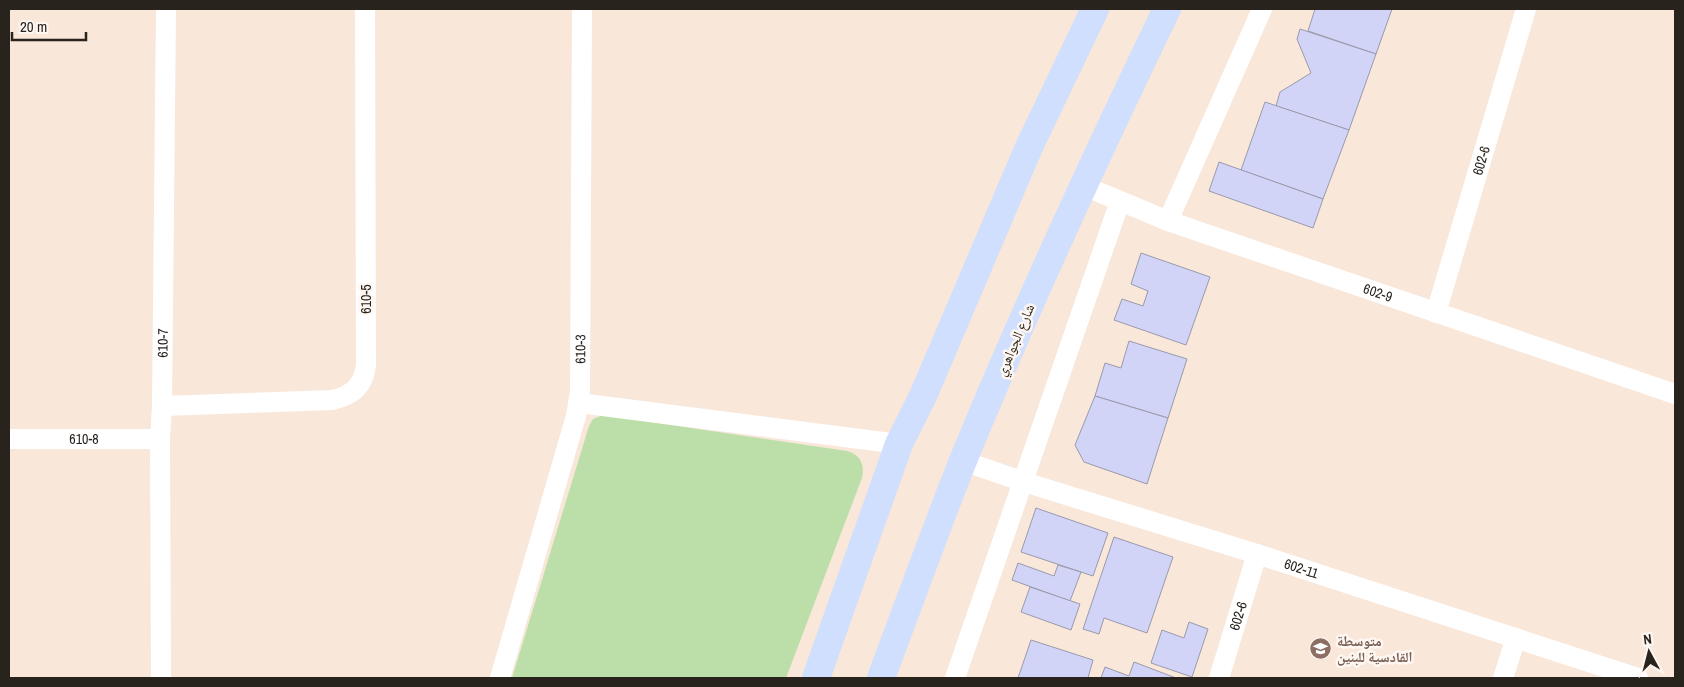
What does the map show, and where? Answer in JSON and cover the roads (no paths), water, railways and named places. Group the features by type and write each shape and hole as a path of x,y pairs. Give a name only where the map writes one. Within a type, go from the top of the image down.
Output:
{"main road":[{"path":"816,678 899,444 923,396 1029,147 1095,9"},
{"name":"شارع الجواهري","path":"882,678 932,539 963,461 1082,185 1167,9"}],"street":[{"name":"610-7","path":"161,678 160,439 162,406 166,9"},
{"name":"610-5","path":"162,406 332,400 350,395 362,382 366,365 365,9"},
{"name":"610-3","path":"500,678 579,403 581,369 582,9"},
{"path":"1168,221 1262,9"},
{"name":"602-6","path":"1436,313 1526,9"},
{"name":"602-9","path":"1082,185 1168,221 1675,394"},
{"path":"955,678 1120,201"},
{"path":"579,403 899,444"},
{"name":"610-8","path":"9,439 160,439"},
{"name":"602-11","path":"963,461 1638,678"},
{"name":"602-6","path":"1220,678 1257,554"},
{"path":"1502,678 1516,638"}],"place":[{"name":"متوسطة القادسية للبنين","path":"1321,649"}]}
